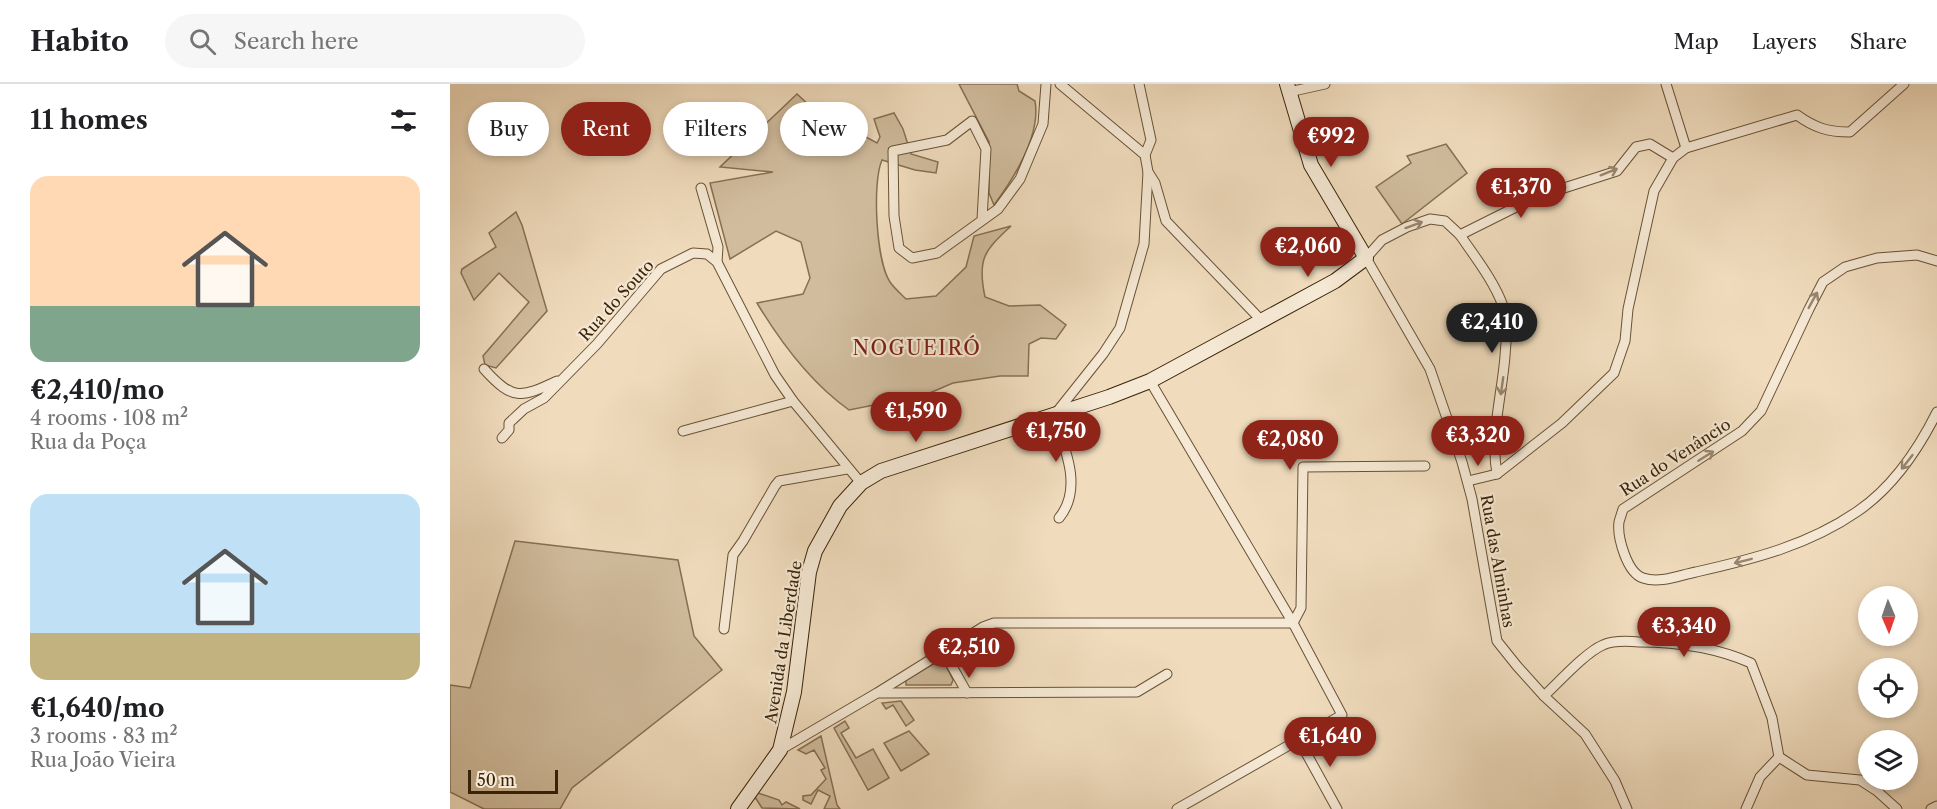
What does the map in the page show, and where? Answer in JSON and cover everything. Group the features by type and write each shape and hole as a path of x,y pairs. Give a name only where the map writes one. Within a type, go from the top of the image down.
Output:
{"street":[{"path":"982,219 986,149 972,121 947,140 893,151 894,216 899,248 912,258 937,253 998,209 1020,179 1043,124 1046,84"},
{"path":"1060,84 1145,155"},
{"path":"1059,518 1067,501 1071,471 1054,414 1103,354 1120,328 1144,244 1148,172 1145,155 1151,140 1139,84"},
{"path":"1324,84 1288,88 1311,165 1366,258 1382,240 1407,227 1430,219 1445,221 1460,235 1485,272 1503,306 1507,328 1503,379 1494,442 1497,474"},
{"path":"1666,84 1686,148"},
{"path":"1468,481 1497,474 1562,423 1614,373 1626,340 1628,309 1654,191 1674,158 1686,148 1797,115 1807,123 1828,132 1851,132 1904,84"},
{"path":"1460,235 1536,197 1617,171 1636,147 1650,144 1674,158"},
{"path":"1148,172 1155,183 1166,221 1261,320"},
{"path":"701,188 718,247 717,262 775,375 847,469 861,483"},
{"name":"Rua do Souto","path":"502,438 509,430 509,423 524,409 544,398 597,344 661,269 693,254 707,254 717,262"},
{"name":"Rua do Venâncio","path":"1937,261 1917,255 1877,258 1845,267 1823,282 1761,411 1742,432 1623,509 1619,524 1627,564 1641,578 1660,580 1787,549 1823,533 1859,511 1886,487 1910,460 1937,412"},
{"name":"Avenida da Liberdade","path":"738,809 780,750 794,692 809,572 815,551 840,506 861,483 881,471 1109,397 1150,381 1335,281 1366,258"},
{"name":"Rua das Alminhas","path":"1366,258 1430,369 1468,481 1497,641 1544,696 1586,734 1615,780 1628,809"},
{"name":"Rua do Souto","path":"484,369 506,389 525,395 563,378"},
{"path":"1150,381 1293,623 1342,715 1177,809"},
{"path":"683,431 793,401"},
{"path":"1293,623 1301,608 1303,467 1425,466"},
{"path":"724,629 733,555 775,486 779,481 847,469"},
{"path":"780,750 983,627 994,623 1293,623"},
{"path":"1544,696 1588,654 1603,645 1622,641 1667,642 1730,653 1751,663 1772,718 1779,757 1808,775 1860,780 1877,791 1897,809"},
{"path":"944,652 967,693"},
{"path":"877,693 1137,692 1167,674"},
{"path":"1299,740 1337,809"},
{"path":"1746,809 1760,777 1779,757"},
{"path":"750,809 751,793"},
{"path":"1931,809 1937,806"}],"shaded area":[{"path":"959,84 1017,84 1019,91 1035,101 1036,114 1030,142 1010,182 994,205 989,193 989,142"},
{"path":"797,94 806,102 789,102"},
{"path":"780,110 780,156 868,156 868,138 877,143 880,137 874,119 894,113 903,129 911,154 938,162 936,173 915,170 882,160 879,171 876,203 881,257 890,282 906,299 936,296 966,267 974,236 1011,226 994,242 985,257 982,273 985,297 1009,306 1040,305 1066,325 1056,339 1041,338 1029,344 1028,376 1000,376 953,383 925,395 849,410 822,388 776,333 757,303 803,294 810,278 801,242 776,231 730,259 710,183 773,172 720,167 732,156 768,156 768,121"},
{"path":"1446,144 1467,173 1402,224 1376,187 1411,163 1407,156"},
{"path":"516,212 522,225 547,311 496,368 485,365 483,356 529,302 499,273 474,300 461,273 462,269 496,247 489,233"},
{"path":"515,541 678,560 694,636 722,670 572,788 560,809 484,809 450,792 450,685 470,688"},
{"path":"938,661 944,662 953,680 951,685 906,685 906,680"},
{"path":"901,701 914,720 906,726 893,705 886,709 882,703"},
{"path":"845,721 849,728 841,733 856,758 873,749 889,778 868,790 834,728"},
{"path":"909,731 929,754 901,771 884,743"},
{"path":"821,736 837,805 840,809 824,809 830,796 818,790 811,804 803,800 803,796 811,795 826,779 821,770 825,768 814,750 806,754 798,750"},
{"path":"755,792 779,800 782,805 786,802 800,809 762,808 753,794"}],"district":[{"name":"NOGUEIRÓ","path":"917,348"}]}
